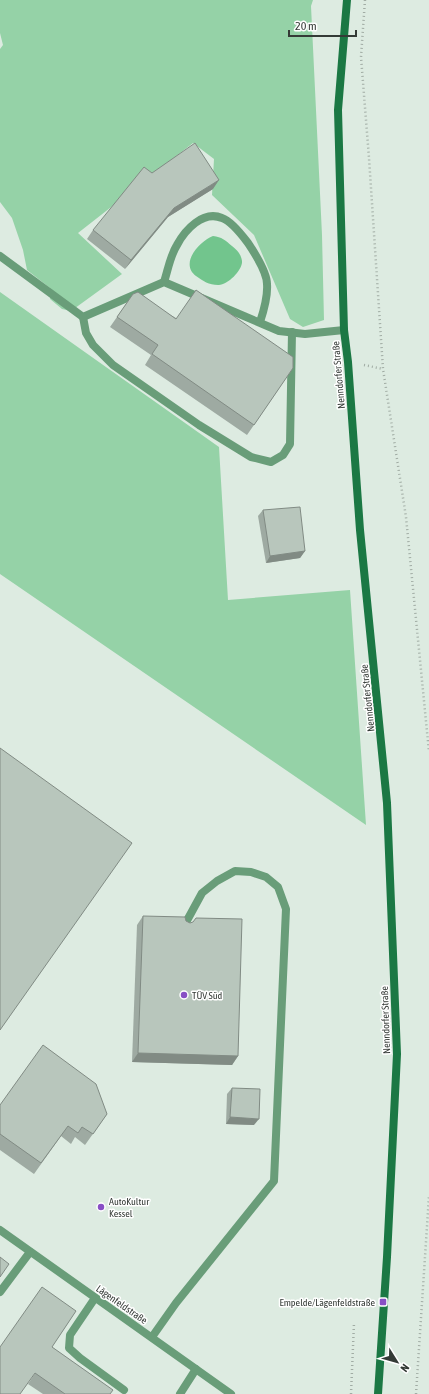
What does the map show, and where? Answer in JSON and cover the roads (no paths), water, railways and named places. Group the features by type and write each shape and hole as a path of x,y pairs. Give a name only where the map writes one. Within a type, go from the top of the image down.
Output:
{"street":[{"name":"Nenndorfer Straße","path":"347,0 338,110 344,330 348,362 360,530 387,803 397,1054 387,1257 378,1394"},
{"path":"164,282 176,246 187,230 200,219 211,216 222,218 240,232 257,256 268,283 266,305 260,322"},
{"path":"0,256 83,317 86,333 93,345 113,365 212,433 251,457 271,462 283,455 290,444 292,332"},
{"path":"83,317 164,282 279,330 305,334 344,330"},
{"path":"152,1337 176,1303 274,1181 286,909 278,887 266,877 251,872 235,871 217,881 202,892 184,926"},
{"name":"Lägenfeldstraße","path":"0,1230 231,1394"},
{"path":"0,1292 30,1252"},
{"path":"95,1298 70,1335 69,1348 80,1358 124,1390"},
{"path":"180,1394 196,1369"}],"place":[{"name":"TÜV Süd","path":"184,995"},
{"name":"AutoKultur Kessel","path":"101,1207"},
{"name":"Empelde/Lägenfeldstraße","path":"383,1302"}]}
